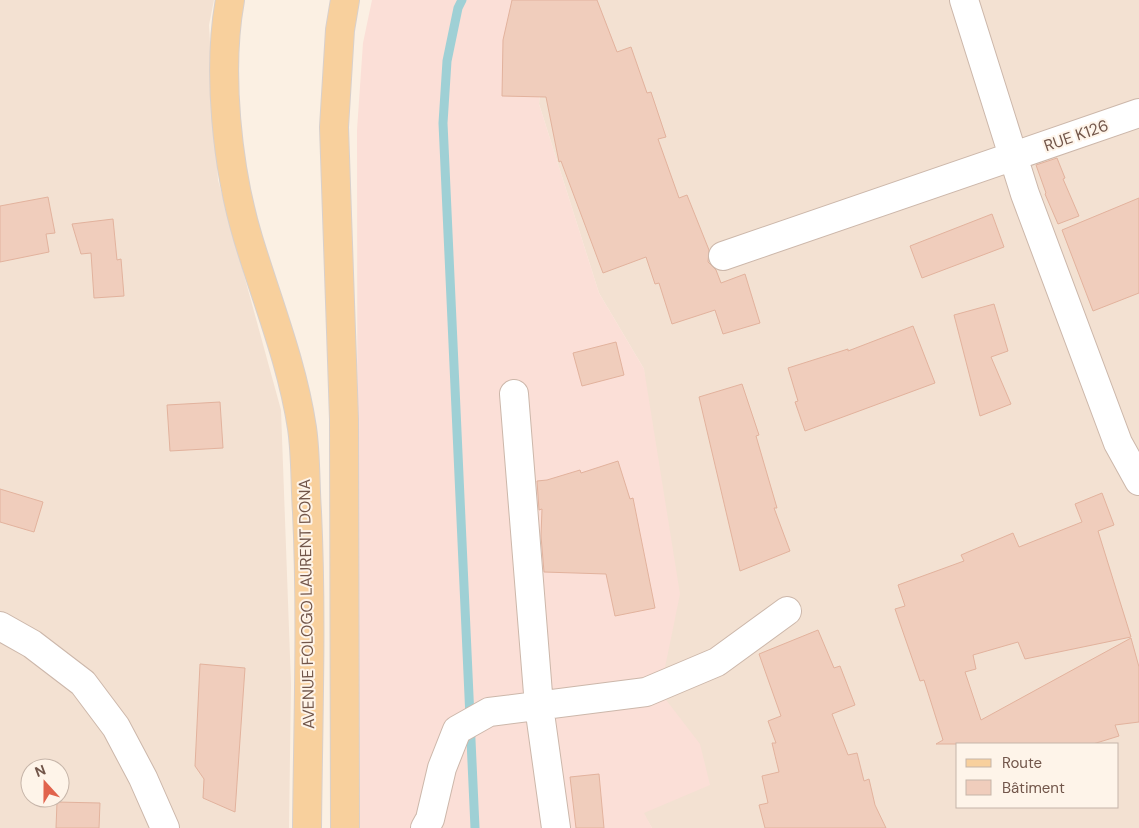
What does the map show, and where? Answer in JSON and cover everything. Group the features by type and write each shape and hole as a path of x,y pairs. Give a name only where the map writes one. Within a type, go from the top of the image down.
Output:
{"main road":[{"name":"AVENUE FOLOGO LAURENT DONA","path":"230,0 227,17 224,70 227,126 236,188 247,236 297,396 303,431 309,558 307,828"},
{"path":"345,0 340,30 334,127 344,419 345,828"}],"street":[{"path":"964,0 1028,203 1118,443 1138,478"},
{"name":"RUE K126","path":"723,256 1139,113"},
{"path":"514,394 540,706 556,828"},
{"path":"425,828 430,819 442,768 457,730 489,712 646,692 717,662 788,611"},
{"path":"0,626 32,644 82,683 116,727 143,778 165,828"}],"shaded area":[{"path":"0,0 214,0 209,25 218,180 281,410 291,684 289,828 0,828"},
{"path":"372,0 547,0 539,104 599,293 644,369 680,594 660,692 700,744 710,785 644,813 652,828 358,828 357,130 363,43"},
{"path":"547,0 1139,0 1139,828 652,828 643,813 660,692 644,369 599,293 539,104"}],"building":[{"path":"512,0 597,0 617,52 631,47 647,93 651,92 666,137 658,139 679,198 687,195 709,250 708,262 716,270 721,283 745,274 760,323 723,334 715,310 672,324 659,283 655,284 646,257 603,273 561,161 559,162 546,97 502,96 503,40"},
{"path":"1057,158 1065,178 1063,179 1079,216 1058,224 1045,194 1036,165"},
{"path":"48,197 55,233 46,234 49,252 0,262 0,206"},
{"path":"1139,198 1139,293 1093,311 1062,230"},
{"path":"992,214 1004,247 922,278 910,246"},
{"path":"113,219 117,260 121,259 124,296 94,298 91,253 81,254 72,224"},
{"path":"994,304 1008,351 991,357 1011,404 980,416 954,315"},
{"path":"913,326 935,383 805,431 795,402 798,401 788,368 848,349 848,351"},
{"path":"616,342 624,375 582,386 573,353"},
{"path":"742,384 759,435 756,436 777,508 774,508 790,551 740,571 699,397"},
{"path":"220,402 223,448 170,451 167,405"},
{"path":"618,461 630,499 633,498 655,608 615,616 606,574 544,572 541,536 542,509 539,510 537,481 547,480 580,470 581,473"},
{"path":"0,489 43,502 34,532 0,522"},
{"path":"1102,493 1114,525 1098,531 1131,637 1025,659 1018,642 973,655 976,669 965,672 981,720 1131,638 1139,667 1139,722 1115,725 1119,736 1096,743 936,744 943,740 924,680 920,681 895,609 905,606 898,585 964,561 961,555 1013,533 1019,547 1082,522 1075,504"},
{"path":"818,630 834,668 840,666 855,705 832,714 848,755 857,753 864,781 869,779 875,805 886,828 765,828 759,805 768,803 762,776 779,772 772,743 776,743 768,721 781,716 759,654"},
{"path":"200,664 245,668 235,812 203,798 204,779 195,766"},
{"path":"599,774 604,828 576,828 570,777"},
{"path":"70,802 100,803 99,828 56,828 57,808 70,808"}],"waterway":[{"path":"462,0 458,8 447,61 443,123 475,828"}]}
